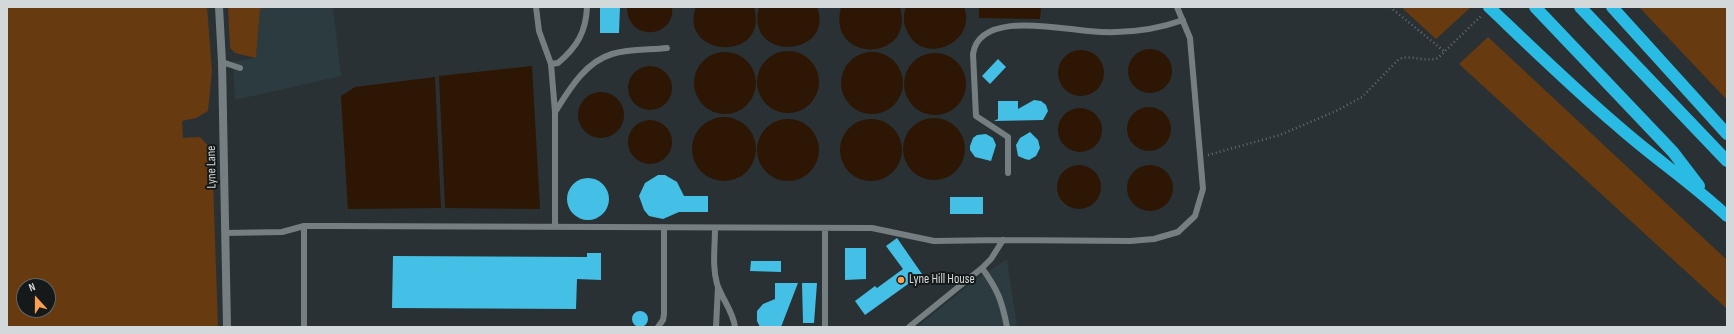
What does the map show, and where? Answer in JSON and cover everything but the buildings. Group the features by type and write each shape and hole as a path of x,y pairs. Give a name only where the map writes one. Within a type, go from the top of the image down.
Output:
{"highway":[{"path":"1489,7 1618,126 1672,171 1707,196"},
{"path":"1535,7 1673,152 1707,196 1727,216"},
{"path":"1580,7 1727,161"},
{"path":"1612,7 1727,134"}],"street":[{"name":"Lyne Lane","path":"219,7 222,62 227,327"}],"lane":[{"path":"536,7 539,31 551,64 555,112 555,227"},
{"path":"551,64 558,63 580,38 584,30 587,7"},
{"path":"225,233 282,232 304,226 872,228 934,241 1002,240 1130,242 1154,239 1178,232 1195,216 1203,189 1190,38 1177,7"},
{"path":"1008,173 1008,137 976,116 973,54 974,48 983,36 990,30 1003,26 1017,25 1101,32 1134,32 1162,28 1183,20"},
{"path":"555,112 581,75 602,58 613,54 667,48"},
{"path":"222,62 240,68"},
{"path":"304,226 304,327"},
{"path":"658,327 663,320 664,314 664,228"},
{"path":"715,228 714,267 718,285 734,318 735,327"},
{"path":"825,228 825,327"},
{"path":"909,327 982,268 991,259 1002,240"},
{"path":"982,268 1003,302 1007,327"},
{"path":"716,327 718,285"}],"path":[{"path":"1390,7 1445,52"},
{"path":"1201,156 1216,154 1280,135 1336,111 1362,96 1398,59 1407,56 1431,60 1445,52 1474,23"}],"shaded area":[{"path":"7,7 207,7 212,71 208,111 196,118 182,121 183,138 200,137 212,150 218,327 7,327"},
{"path":"228,7 273,7 260,9 256,58 235,53 230,48"},
{"path":"273,7 333,7 341,76 235,100 233,65 229,62 256,58 260,9"},
{"path":"627,7 672,7 671,17 667,25 660,30 651,32 642,31 635,27 629,19"},
{"path":"696,7 754,7 755,25 749,38 738,45 724,47 710,44 699,36 694,24"},
{"path":"759,7 817,7 819,24 814,36 803,44 790,47 776,45 764,38 758,25"},
{"path":"841,7 900,7 901,25 895,39 884,47 871,49 857,47 846,39 840,26"},
{"path":"906,7 964,7 966,20 963,31 956,40 946,46 935,49 924,48 914,42 907,31 904,19"},
{"path":"979,7 1041,7 1040,19 979,18"},
{"path":"1401,7 1469,7 1470,8 1436,39"},
{"path":"1639,7 1727,7 1727,100"},
{"path":"1488,37 1727,260 1727,309 1459,64"},
{"path":"1154,49 1159,50 1166,55 1171,62 1171,80 1166,87 1159,92 1146,93 1141,92 1134,87 1129,80 1128,67 1129,62 1134,55 1141,50"},
{"path":"1077,50 1085,50 1094,54 1100,60 1104,73 1100,86 1094,92 1085,96 1077,96 1068,92 1062,86 1058,77 1058,69 1062,60 1068,54"},
{"path":"788,51 800,54 810,60 816,70 819,82 816,94 810,104 800,110 788,113 776,110 766,104 760,94 757,82 760,70 766,60 776,54"},
{"path":"719,52 731,52 747,61 754,71 756,83 754,95 747,105 731,114 719,114 708,109 699,100 694,89 694,77 699,66 708,57"},
{"path":"872,52 889,57 894,61 898,66 903,83 898,100 894,105 889,109 872,114 855,109 850,105 846,100 841,83 846,66 850,61 855,57"},
{"path":"929,53 941,53 957,62 964,72 966,84 964,96 957,106 941,115 929,115 918,110 909,101 904,90 904,78 909,67 918,58"},
{"path":"532,66 540,209 445,208 439,76"},
{"path":"646,66 654,66 666,72 672,84 672,92 666,104 654,110 646,110 634,104 628,92 628,84 634,72"},
{"path":"435,77 441,208 348,209 341,96 355,87"},
{"path":"601,92 614,96 620,102 624,115 620,128 614,134 601,138 588,134 582,128 578,115 582,102 588,96"},
{"path":"1145,107 1153,107 1158,108 1165,113 1170,120 1170,138 1165,145 1158,150 1145,151 1137,148 1130,141 1127,133 1127,125 1130,117 1137,110"},
{"path":"1080,108 1092,112 1098,118 1102,130 1098,142 1092,148 1080,152 1068,148 1062,142 1058,130 1062,118 1068,112"},
{"path":"724,117 742,123 750,131 756,149 750,167 742,175 724,181 706,175 698,167 692,149 698,131 706,123"},
{"path":"934,118 946,121 956,127 962,137 965,149 962,161 956,171 946,177 934,180 922,177 912,171 906,161 903,149 906,137 912,127 922,121"},
{"path":"788,119 800,121 810,128 817,138 819,150 817,162 810,172 800,179 788,181 776,179 766,172 759,162 757,150 759,138 766,128 776,121"},
{"path":"865,119 877,119 893,128 900,138 902,150 900,162 893,172 877,181 865,181 854,176 845,167 840,156 840,144 845,133 854,124"},
{"path":"646,120 654,120 666,126 672,138 672,146 666,158 654,164 646,164 634,158 628,146 628,138 634,126"},
{"path":"1079,165 1091,169 1097,175 1101,187 1097,199 1091,205 1079,209 1067,205 1061,199 1057,187 1061,175 1067,169"},
{"path":"1150,165 1163,169 1169,175 1173,188 1169,201 1163,207 1150,211 1137,207 1131,201 1127,188 1131,175 1137,169"},
{"path":"1007,259 1017,327 917,327 975,280"}],"place":[{"name":"Lyne Hill House","path":"901,280"}]}
